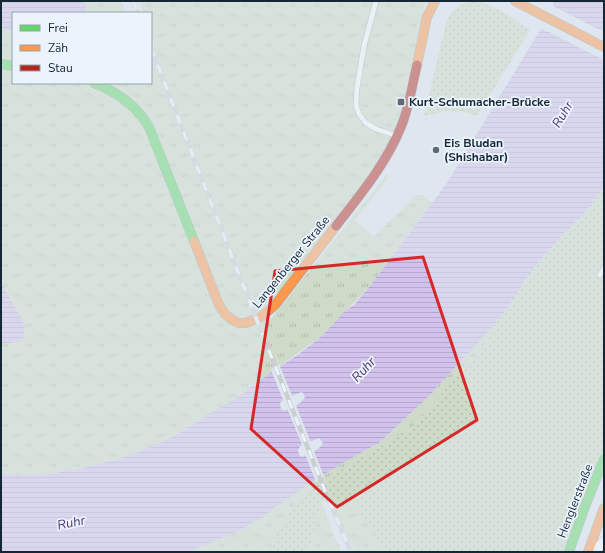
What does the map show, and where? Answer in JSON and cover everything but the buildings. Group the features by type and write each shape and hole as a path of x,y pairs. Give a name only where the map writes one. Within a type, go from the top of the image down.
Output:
{"main road":[{"name":"Langenberger Straße","path":"96,84 122,96 133,104 144,118 149,127 218,306 229,318 242,324 250,324 259,320 275,305 386,159 398,136 409,102 428,17 435,1"},
{"path":"515,1 604,47"},
{"path":"1,64 12,66"},
{"name":"Henglerstraße","path":"569,552 604,459"},
{"path":"588,552 603,512"}],"street":[{"path":"584,509 603,512"},
{"path":"593,552 604,542"}],"lane":[{"path":"376,1 364,46 357,88 356,105 359,114 366,123 376,129 398,136"},
{"path":"600,274 604,268"}],"highlighted area":[{"path":"423,257 477,420 337,507 251,429 275,271"}],"green space":[{"path":"1,1 121,1 126,12 12,12 12,84 152,84 152,45 155,45 152,37 152,12 143,12 139,1 427,1 425,4 400,120 377,165 289,281 255,316 269,321 387,174 388,178 355,220 374,237 416,195 422,195 432,203 370,286 323,335 241,395 169,439 132,455 83,468 50,474 1,474"},
{"path":"473,1 487,4 495,8 530,30 477,116 464,112 447,111 424,116 446,23 456,8"},
{"path":"604,187 604,456 567,552 384,552 358,508 341,499 322,502 309,552 270,552 277,530 308,489 413,427 489,341 493,326 507,309 531,271 563,234 582,216"},
{"path":"493,326 489,341 413,427 308,489 277,529 270,552 188,552 243,529 254,521 263,518 270,510 324,474 380,442 428,397"},
{"path":"341,499 359,508 385,552 355,552 328,501"},
{"path":"322,502 333,533 342,552 309,552"}],"water":[{"path":"1,1 83,1 86,5 86,12 12,12 12,31 1,28"},
{"name":"Ruhr","path":"553,1 604,1 604,187 582,216 563,234 531,271 507,309 493,326 428,397 380,442 324,474 271,510 263,518 254,521 243,529 188,552 1,552 1,474 50,474 83,468 132,455 169,439 241,395 270,373 299,354 323,335 344,312 354,305 370,286 447,183 553,7","holes":["301,392 305,397 301,402 284,411 281,409 281,401","319,438 323,443 319,448 302,457 299,455 298,450 300,446"]},
{"path":"1,279 5,290 25,326 23,341 1,344"}],"pier":[{"path":"551,5 604,32 604,60 539,27"},
{"path":"279,364 293,398 284,402 271,370"},
{"path":"295,403 311,443 303,447 287,408"},
{"path":"313,449 324,476 316,482 305,454"}],"railway":[{"path":"133,1 138,12"},
{"path":"152,51 252,308 351,552"}],"traffic: fast":[{"path":"1,64 12,66"},
{"path":"96,84 126,100 144,119 149,127 194,241"},
{"path":"569,552 604,459"}],"traffic: slow":[{"path":"417,65 427,17 435,1"},
{"path":"515,1 604,47"},
{"path":"194,241 219,305 225,314 232,320 239,323 246,323 261,317 275,305 336,226"},
{"path":"588,552 604,508"}],"traffic: jam":[{"path":"336,226 372,179 395,141 406,112 417,65"}],"place":[{"name":"Kurt-Schumacher-Brücke","path":"401,102"},
{"name":"Eis Bludan (Shishabar)","path":"436,150"}]}
